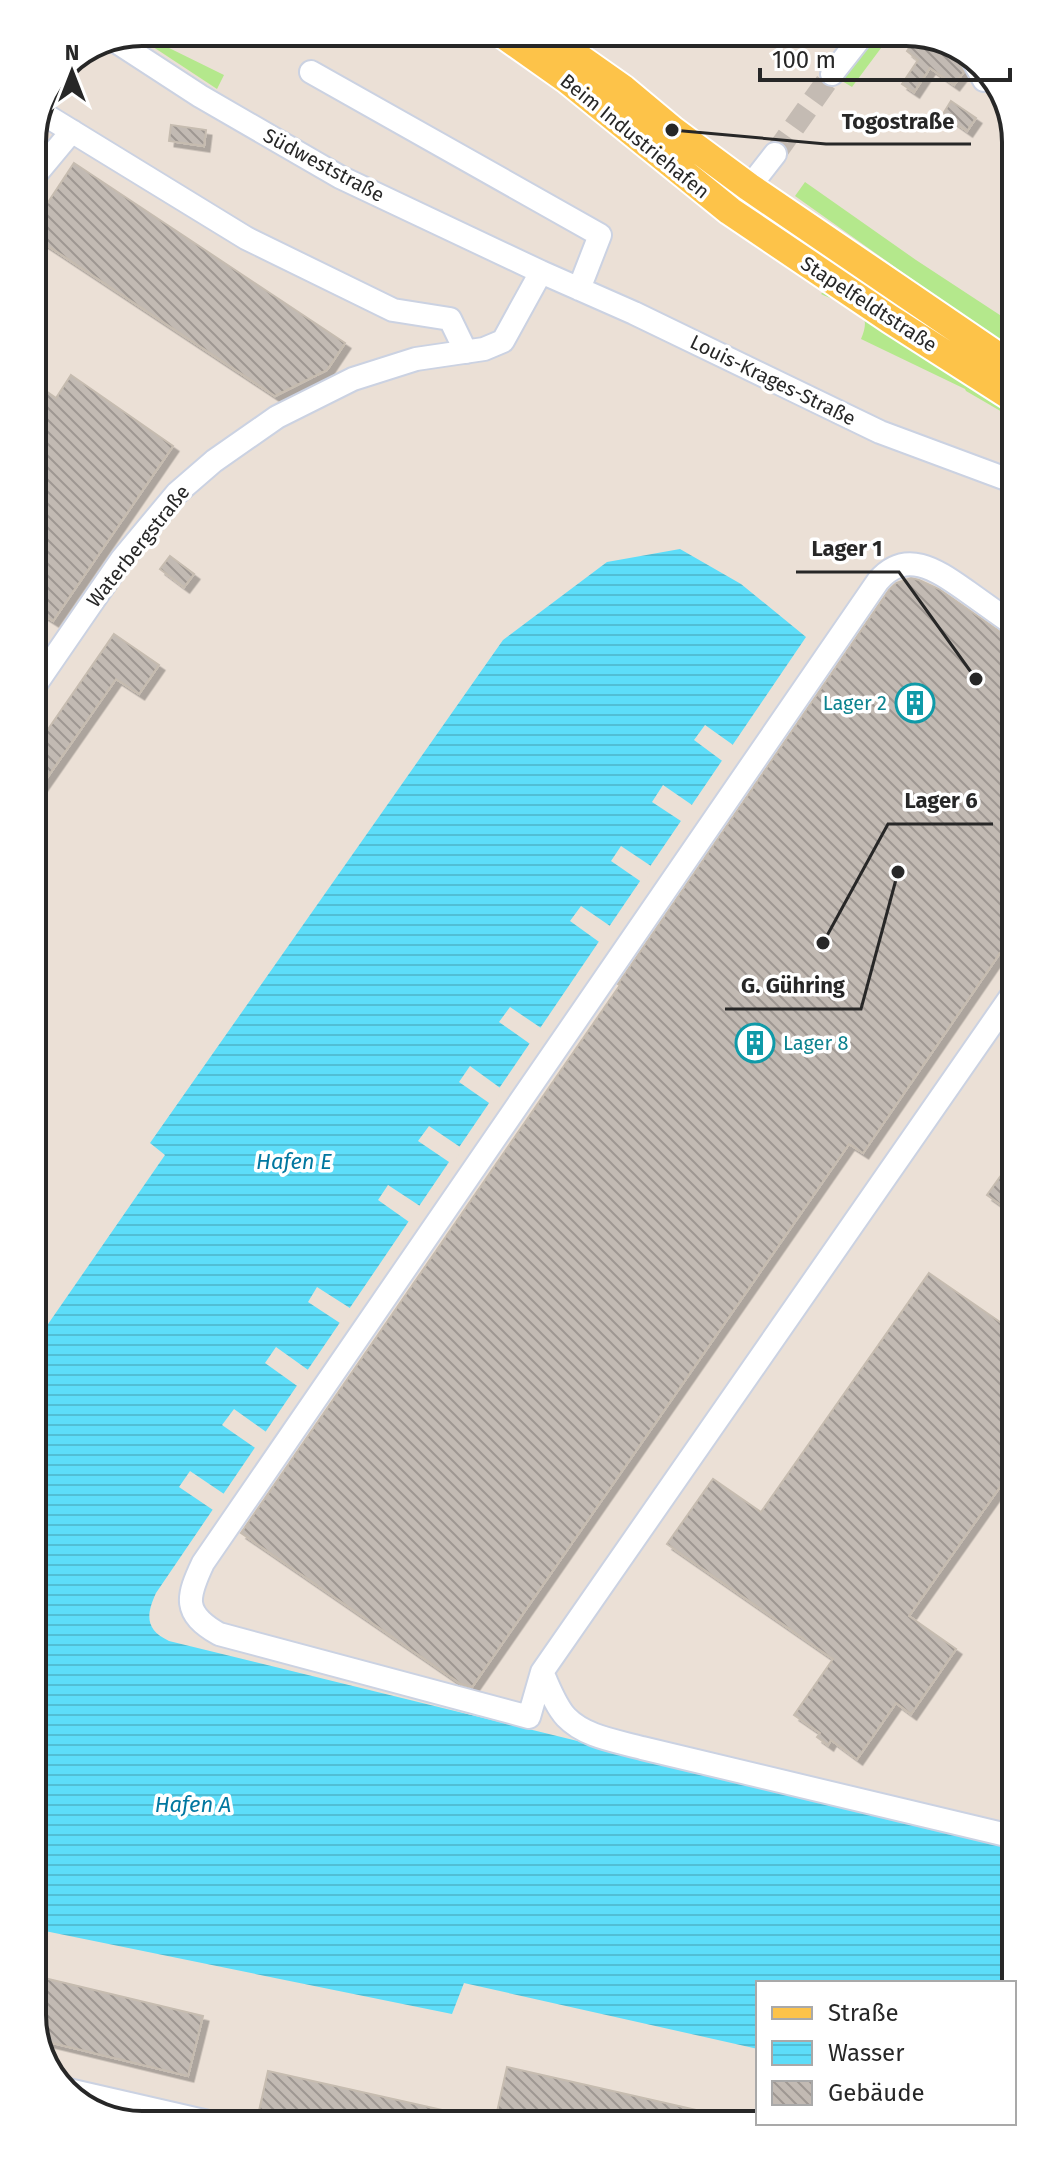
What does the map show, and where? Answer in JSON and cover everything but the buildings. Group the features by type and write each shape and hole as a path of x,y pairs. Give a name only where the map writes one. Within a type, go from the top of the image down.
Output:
{"main road":[{"name":"Beim Industriehafen","path":"520,46 568,80 730,211"},
{"name":"Beim Industriehafen","path":"562,46 623,89 749,187"},
{"name":"Stapelfeldtstraße","path":"749,187 1002,359"},
{"name":"Stapelfeldtstraße","path":"730,211 1002,391"}],"street":[{"path":"832,74 854,46"},
{"name":"Südweststraße","path":"126,48 200,96 340,177 541,272"},
{"path":"311,72 600,235 579,289"},
{"path":"49,117 246,238 393,310 450,319 466,352"},
{"path":"46,162 72,131"},
{"path":"730,211 775,154"},
{"name":"Louis-Krages-Straße","path":"541,272 634,313 880,432 1002,477"},
{"name":"Waterbergstraße","path":"46,670 122,559 177,493 214,461 277,417 353,379 416,359 484,349 503,341 541,272"},
{"path":"1002,616 928,567 915,564 898,566 885,572 230,1522 191,1588 191,1602 196,1616 219,1634 529,1717 542,1672 1002,1009"},
{"path":"542,1672 557,1705 567,1718 592,1734 1002,1834"},
{"path":"87,2094 160,2111"}],"green space":[{"path":"152,46 165,46 224,75 217,89"},
{"path":"869,46 883,46 852,87 842,81"},
{"path":"805,182 1002,316 1002,343 795,196"},
{"path":"823,292 863,308 1002,398 1002,412 965,389 861,339 865,328 861,313 821,294"}],"water":[{"path":"680,549 741,584 806,637 156,1593 149,1615 155,1632 169,1641 1002,1845 1002,1981 756,1981 756,2049 464,1983 452,2014 46,1931 46,1327 165,1155 150,1143 503,640 607,562"}],"pier":[{"path":"705,725 736,747 725,763 694,740"},
{"path":"663,785 695,807 684,823 652,802"},
{"path":"621,846 654,868 643,883 611,861"},
{"path":"581,906 613,928 602,944 570,921"},
{"path":"510,1007 544,1030 533,1046 499,1022"},
{"path":"470,1066 503,1090 492,1105 459,1082"},
{"path":"429,1126 463,1149 452,1164 418,1141"},
{"path":"388,1185 423,1208 412,1224 378,1200"},
{"path":"317,1287 353,1310 343,1325 308,1302"},
{"path":"276,1347 311,1372 300,1388 265,1363"},
{"path":"234,1409 269,1434 258,1450 222,1425"},
{"path":"190,1471 227,1496 216,1512 179,1487"}],"tunnel":[{"path":"775,154 832,74"}],"place":[{"name":"Togostraße","path":"672,130"},
{"name":"Lager 1","path":"976,679"},
{"name":"Lager 2","path":"915,703"},
{"name":"G. Gühring","path":"898,872"},
{"name":"Lager 6","path":"823,943"},
{"name":"Lager 8","path":"755,1043"}],"water label":[{"name":"Hafen E","path":"294,1161"},
{"name":"Hafen A","path":"193,1804"}]}
